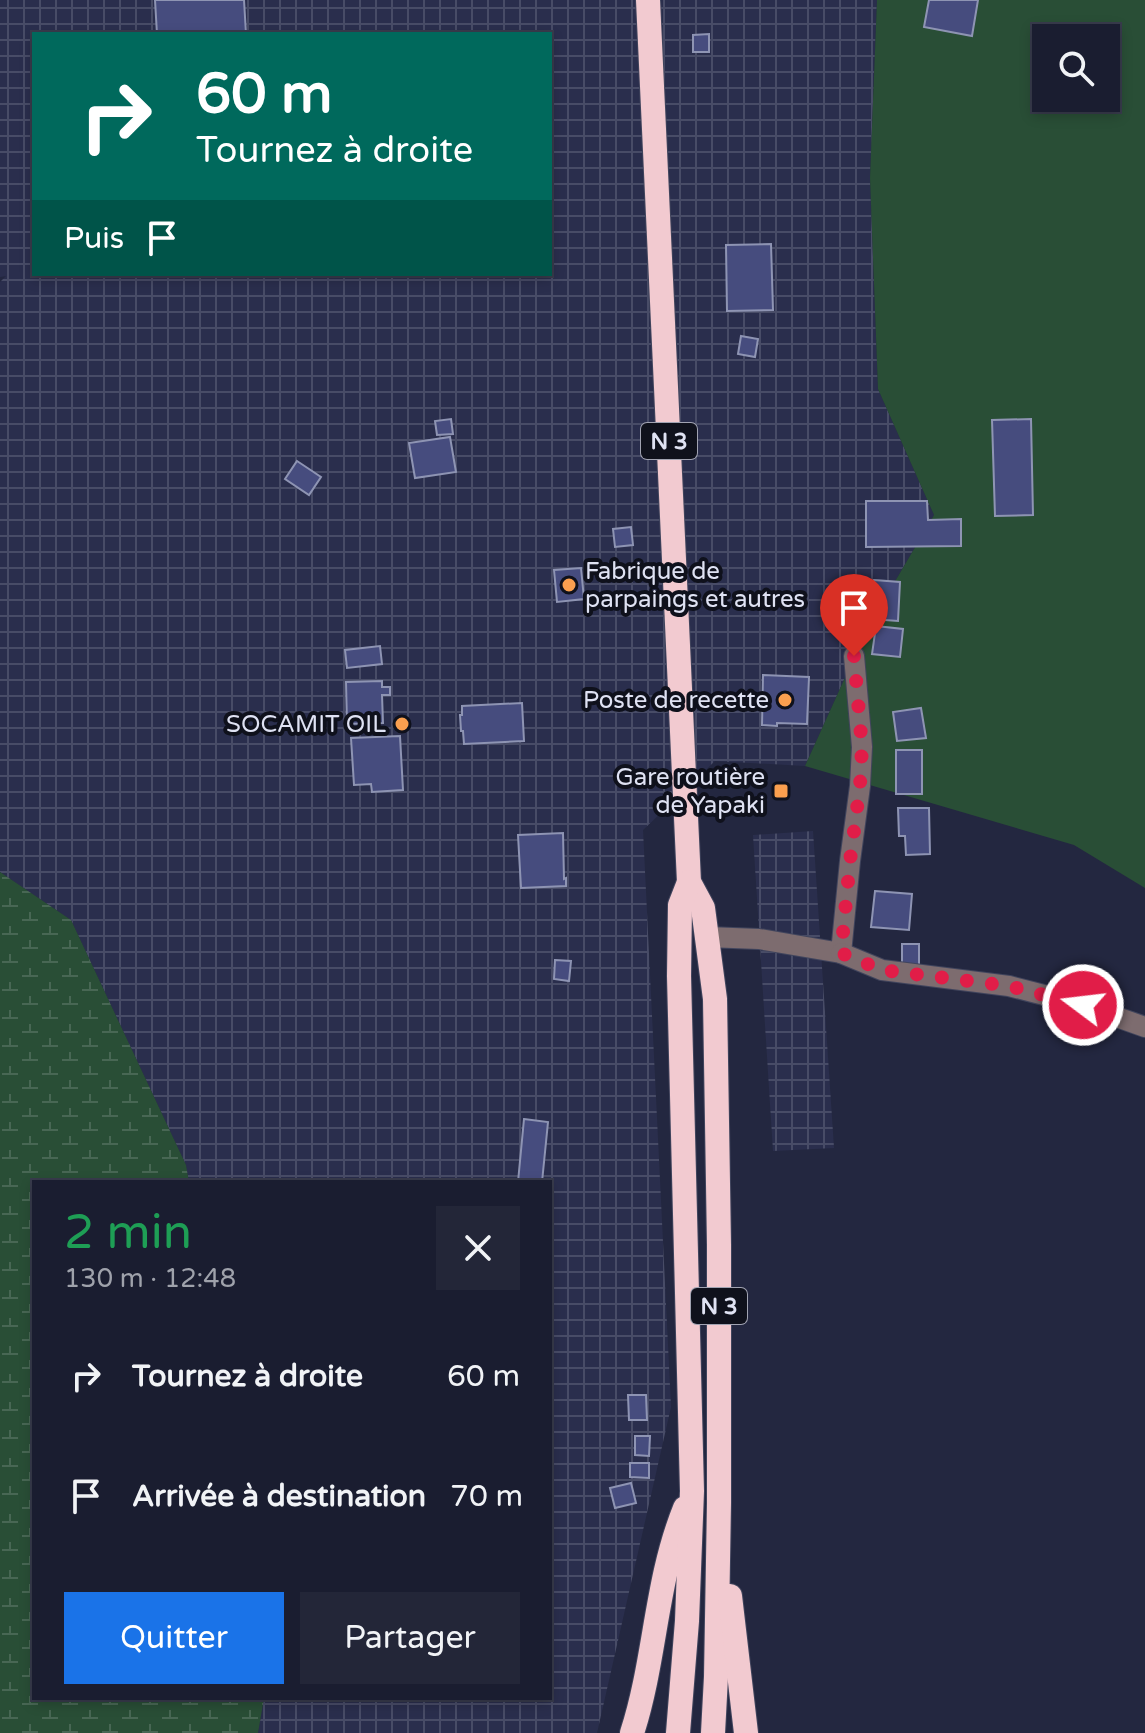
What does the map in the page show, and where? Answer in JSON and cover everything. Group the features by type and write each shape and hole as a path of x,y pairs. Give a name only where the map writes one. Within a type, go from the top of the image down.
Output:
{"highway":[{"name":"N 3","path":"648,0 689,882 680,905 679,976 692,1491 687,1621 678,1733"},
{"name":"N 3","path":"689,882 703,908 715,1014 719,1503 713,1733"},
{"path":"632,1733 639,1712 661,1589 674,1536 692,1491"},
{"path":"719,1503 746,1733"}],"street":[{"path":"841,953 862,747 854,656"},
{"path":"707,937 759,939 841,953 882,970 1009,986 1083,1005 1145,1027"}],"shaded area":[{"path":"0,0 877,0 870,178 878,389 934,515 867,629 805,766 715,761 643,830 671,1407 597,1733 258,1733 264,1700 552,1700 552,1180 189,1180 186,1165 71,920 0,872 0,282 6,276 0,277"},
{"path":"813,831 834,1148 773,1151 753,835"}],"green space":[{"path":"877,0 1145,0 1145,888 1074,845 805,766 867,629 934,515 878,389 870,178"},
{"path":"0,872 71,920 186,1165 189,1180 32,1180 32,1700 264,1700 258,1733 0,1733"}],"building":[{"path":"155,0 244,0 246,32 157,32"},
{"path":"929,0 978,0 972,36 924,27"},
{"path":"709,34 709,52 693,52 693,35"},
{"path":"771,244 773,310 727,311 726,245"},
{"path":"741,336 758,339 755,357 738,354"},
{"path":"451,419 453,434 437,435 435,421"},
{"path":"1031,419 1033,515 995,516 992,420"},
{"path":"450,437 456,472 415,478 409,443"},
{"path":"297,461 321,477 309,495 285,479"},
{"path":"866,501 927,501 928,520 961,519 961,546 866,547"},
{"path":"631,527 633,545 615,547 613,529"},
{"name":"Fabrique de parpaings et autres","path":"581,568 584,599 557,602 554,570"},
{"path":"874,580 900,582 898,621 871,619"},
{"path":"876,626 903,629 900,657 872,654"},
{"path":"380,646 382,664 347,668 345,650"},
{"name":"Poste de recette","path":"763,675 809,677 807,724 762,725"},
{"path":"382,681 382,687 390,687 390,695 382,695 383,723 347,724 346,682"},
{"path":"522,703 524,741 464,744 460,715 462,706"},
{"path":"921,708 926,738 897,741 893,712"},
{"path":"400,736 403,790 372,792 371,784 354,785 351,738"},
{"path":"896,750 922,750 922,794 896,794"},
{"path":"898,808 929,808 930,854 906,855 905,836 899,836"},
{"path":"563,833 566,886 521,888 518,835"},
{"path":"875,891 912,894 909,930 871,927"},
{"path":"902,944 919,944 919,967 902,966"},
{"path":"555,960 571,961 569,981 554,979"},
{"path":"524,1119 548,1122 542,1180 518,1180"},
{"path":"628,1395 646,1395 647,1420 629,1420"},
{"path":"635,1436 650,1436 649,1456 635,1455"},
{"path":"630,1463 649,1463 649,1478 630,1477"},
{"path":"631,1483 636,1503 615,1508 610,1488"}],"place":[{"name":"Fabrique de parpaings et autres","path":"569,585"},
{"name":"Poste de recette","path":"785,700"},
{"name":"SOCAMIT OIL","path":"402,724"},
{"name":"Gare routière de Yapaki","path":"781,791"}],"route":[{"path":"854,656 862,747 841,953 882,970 1009,986 1083,1005"}]}
